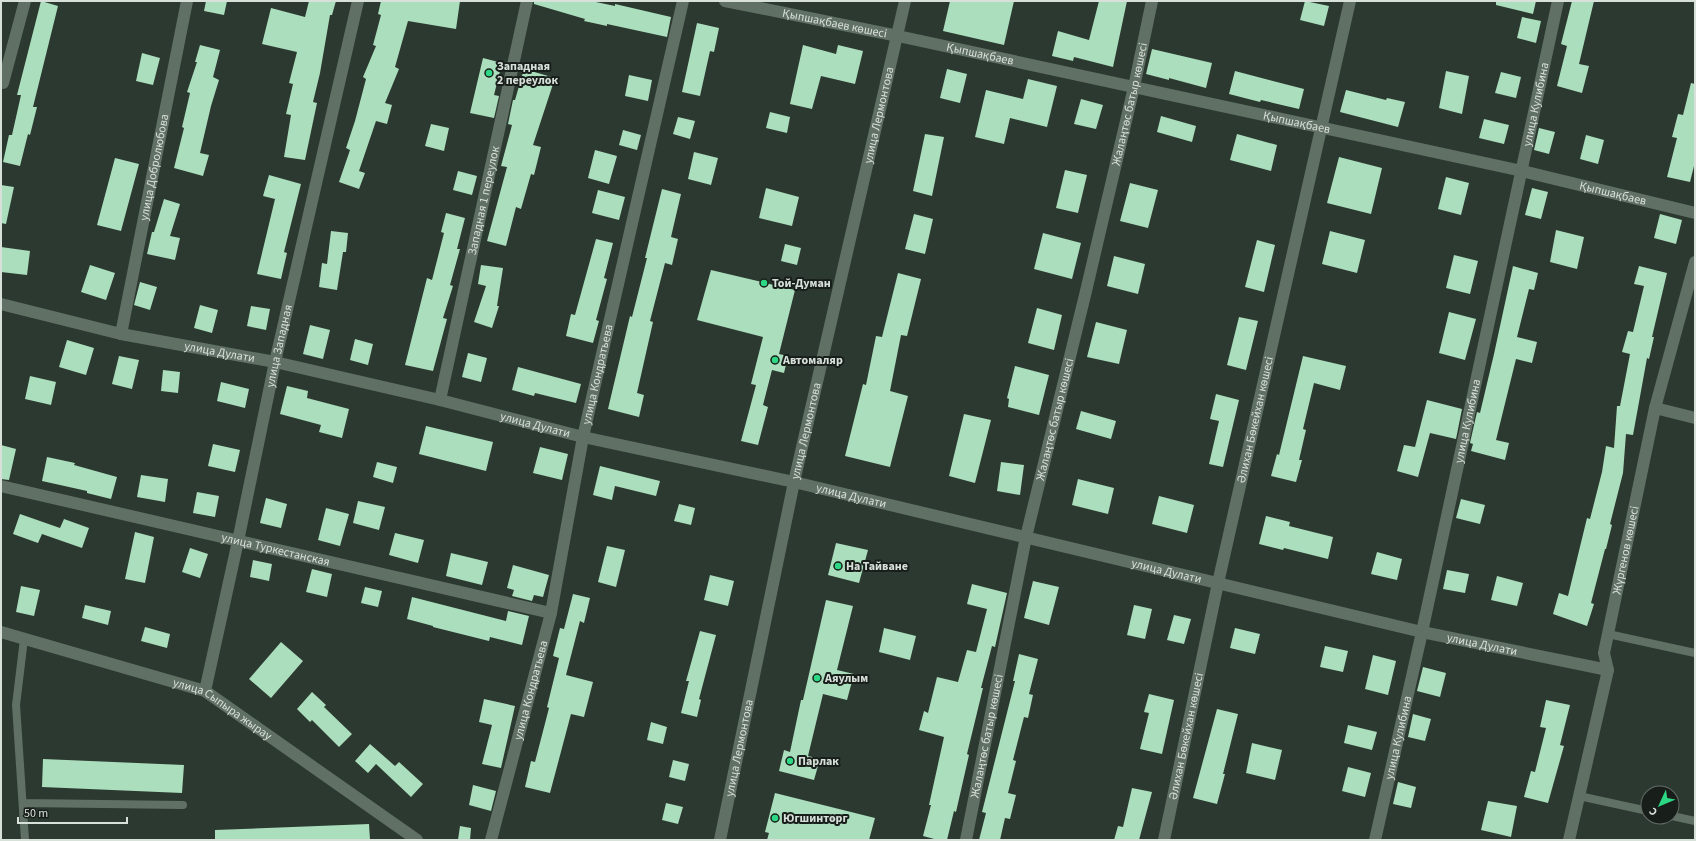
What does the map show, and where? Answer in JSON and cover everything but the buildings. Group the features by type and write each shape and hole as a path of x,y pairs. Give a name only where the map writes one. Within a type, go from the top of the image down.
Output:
{"street":[{"path":"3,83 25,1"},
{"name":"улица Добролюбова","path":"121,334 187,1"},
{"name":"улица Западная","path":"204,691 238,541 275,362 358,1"},
{"name":"Западная 1 переулок","path":"440,400 527,1"},
{"name":"улица Кондратьева","path":"491,840 551,613 583,438 683,1"},
{"name":"Қыпшақбаев көшесі","path":"725,1 898,36"},
{"name":"улица Лермонтова","path":"720,840 794,482 906,1"},
{"name":"Жалаңтөс батыр көшесі","path":"966,840 1026,537 1134,87 1152,1"},
{"name":"Әлихан Бөкейхан көшесі","path":"1164,840 1218,583 1320,127 1350,1"},
{"name":"улица Кулибина","path":"1375,840 1422,632 1558,1"},
{"name":"Қыпшақбаев","path":"898,36 1522,171 1695,213"},
{"name":"Жүргенов көшесі","path":"1569,840 1608,670 1604,653 1655,408 1695,262"},
{"name":"улица Дулати","path":"1,304 121,334 275,362 440,400 583,438 794,482 1422,632 1608,670"},
{"path":"1655,408 1695,418"},
{"name":"улица Туркестанская","path":"1,486 551,613"},
{"name":"улица Сыпыра жырау","path":"1,632 204,691 417,840"}],"lane":[{"path":"1608,634 1695,653"},
{"path":"24,639 16,705 25,840"},
{"path":"1579,796 1640,809"},
{"path":"22,803 183,805"},
{"path":"1680,818 1695,821"}],"place":[{"name":"Западная 2 переулок","path":"489,73"},
{"name":"Той-Думан","path":"764,283"},
{"name":"Автомаляр","path":"775,360"},
{"name":"На Тайване","path":"838,566"},
{"name":"Аяулым","path":"817,678"},
{"name":"Парлак","path":"790,761"},
{"name":"Югшинторг","path":"775,818"}]}
